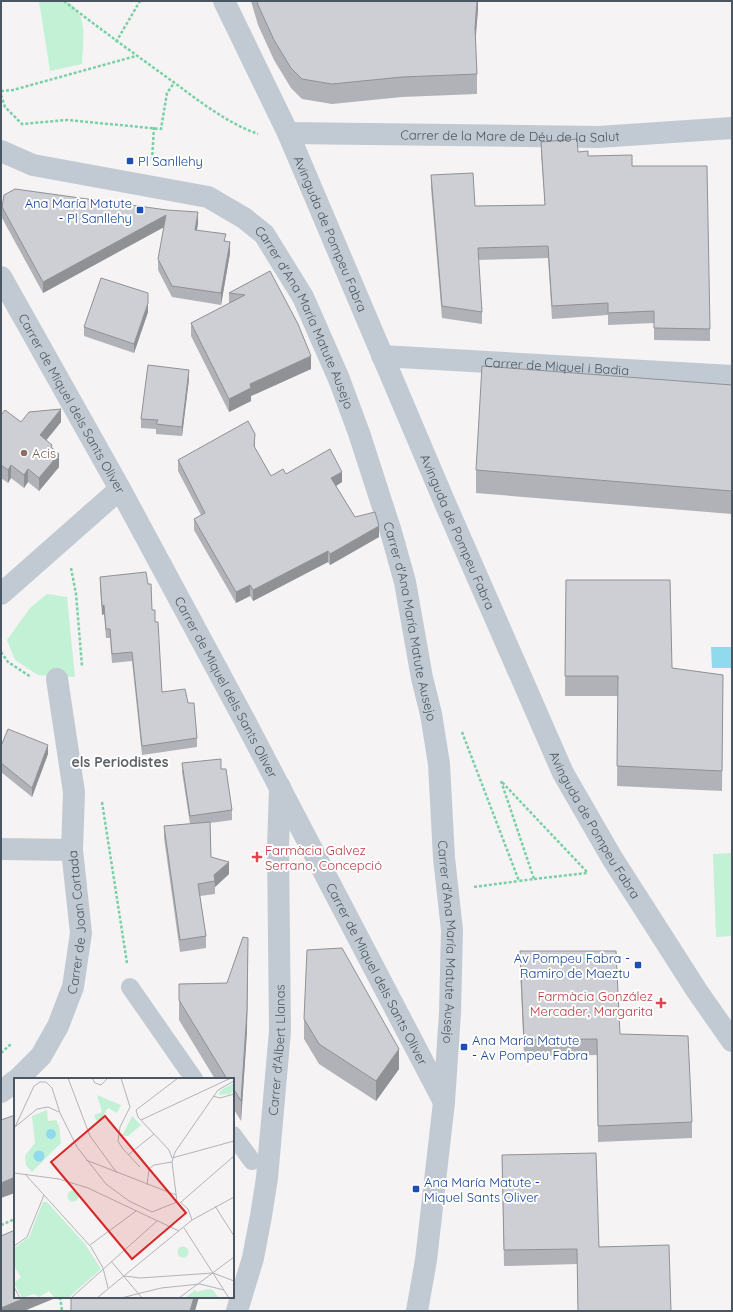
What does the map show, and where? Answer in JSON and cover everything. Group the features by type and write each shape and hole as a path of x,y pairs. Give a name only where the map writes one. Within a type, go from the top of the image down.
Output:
{"street":[{"name":"Avinguda de Pompeu Fabra","path":"224,1 288,133 382,356 563,773 612,858 697,992 732,1041"},
{"name":"Carrer de la Mare de Déu de la Salut","path":"288,133 598,136 732,128"},
{"name":"Carrer d'Ana María Matute Ausejo","path":"2,152 33,165 208,197 244,218 264,234 303,297 341,385 391,532 405,582 435,735 439,764 446,884 452,930 450,1013 444,1102 426,1260 417,1311"},
{"name":"Carrer de Miquel dels Sants Oliver","path":"1,277 120,489 280,786 406,1032 444,1102"},
{"name":"Carrer de Miquel i Badia","path":"382,356 732,376"},
{"path":"1,594 120,489"},
{"name":"Carrer de Joan Cortada","path":"19,1078 41,1056 58,1026 73,987 80,933 72,850 74,792 57,679"},
{"name":"Carrer d'Albert Llanas","path":"237,1311 253,1258 267,1178 280,1031 278,848 280,786"},
{"path":"1,849 72,850"},
{"path":"130,987 193,1078"},
{"path":"1,1092 14,1082"},
{"path":"234,1136 252,1161"}],"path":[{"path":"64,1 116,42 195,98 244,129 262,135"},
{"path":"116,42 140,1"},
{"path":"1,91 13,90 137,56"},
{"path":"1,95 5,107 22,124 67,120 154,127 161,129 167,93 174,83"},
{"path":"152,160 154,127"},
{"path":"70,563 76,594"},
{"path":"1,652 8,662 26,674"},
{"path":"457,732 463,732 519,880"},
{"path":"475,887 519,880 534,879 587,873 501,781 534,879"},
{"path":"1,1225 14,1219"},
{"path":"60,1298 62,1311"}],"green space":[{"path":"39,1 61,1 70,4 77,10 81,17 83,26 82,64 50,71"},
{"path":"47,594 67,597 75,677 38,675 15,660 7,640 30,608"},
{"path":"732,853 732,936 716,937 713,854"}],"water":[{"path":"711,647 732,647 732,668 712,668"}],"building":[{"path":"257,1 477,1 475,28 477,74 402,77 332,84 302,79 291,68 274,40"},
{"path":"577,139 578,152 588,151 588,156 632,155 632,166 707,166 710,329 654,328 654,311 608,313 608,303 552,306 548,246 478,248 482,312 442,306 431,175 473,173 475,206 545,205 541,142"},
{"path":"15,189 167,210 198,212 195,230 226,234 224,241 230,242 221,293 172,286 158,259 166,215 43,282 2,207 4,195"},
{"path":"270,271 298,324 311,356 250,384 251,388 229,399 191,323 245,295 229,293"},
{"path":"101,278 148,293 148,303 134,344 84,327"},
{"path":"148,365 189,370 182,427 156,424 158,420 141,419"},
{"path":"482,366 732,385 732,491 476,470"},
{"name":"Acis","path":"61,409 40,435 52,445 51,447 59,454 39,478 28,469 24,475 11,465 8,470 1,465 1,415 5,410 21,422 29,412"},
{"path":"248,421 255,434 254,446 271,476 283,469 286,474 330,449 342,472 331,478 355,517 375,512 379,526 330,554 328,551 253,590 250,585 236,592 194,519 205,513 178,460"},
{"path":"146,572 148,584 151,584 152,610 155,610 155,622 158,622 162,692 185,689 188,703 194,703 197,738 142,746 132,652 112,654 110,629 106,629 104,605 102,606 100,577"},
{"path":"566,580 670,580 672,668 723,675 722,771 617,766 618,676 565,676"},
{"path":"8,729 48,745 32,788 1,763 1,746"},
{"path":"221,759 221,769 226,769 232,810 190,816 182,763"},
{"path":"210,822 211,857 229,862 214,875 215,881 198,884 206,936 180,940 164,826"},
{"path":"243,937 248,938 247,1011 241,1101 234,1090 234,1078 226,1078 179,1000 179,984 227,983"},
{"path":"342,948 399,1049 376,1081 319,1044 304,1019 307,950"},
{"path":"520,951 616,951 620,1034 688,1036 692,1122 598,1126 597,1039 524,1040"},
{"path":"14,1115 14,1177 1,1183 1,1120"},
{"path":"596,1153 599,1247 669,1245 671,1311 578,1311 577,1249 504,1250 502,1155"},
{"path":"14,1230 14,1298 25,1298 1,1308 1,1236"},
{"path":"71,1298 194,1298 190,1311 71,1311"}],"place":[{"name":"Pl Sanllehy","path":"130,161"},
{"name":"Ana María Matute - Pl Sanllehy","path":"140,210"},
{"name":"Acis","path":"24,453"},
{"name":"Farmàcia Galvez Serrano, Concepció","path":"257,857"},
{"name":"Av Pompeu Fabra - Ramiro de Maeztu","path":"638,965"},
{"name":"Farmàcia González Mercader, Margarita","path":"661,1003"},
{"name":"Ana María Matute - Av Pompeu Fabra","path":"464,1047"},
{"name":"Ana María Matute - Miquel Sants Oliver","path":"416,1189"}],"district":[{"name":"els Periodistes","path":"120,762"}]}
